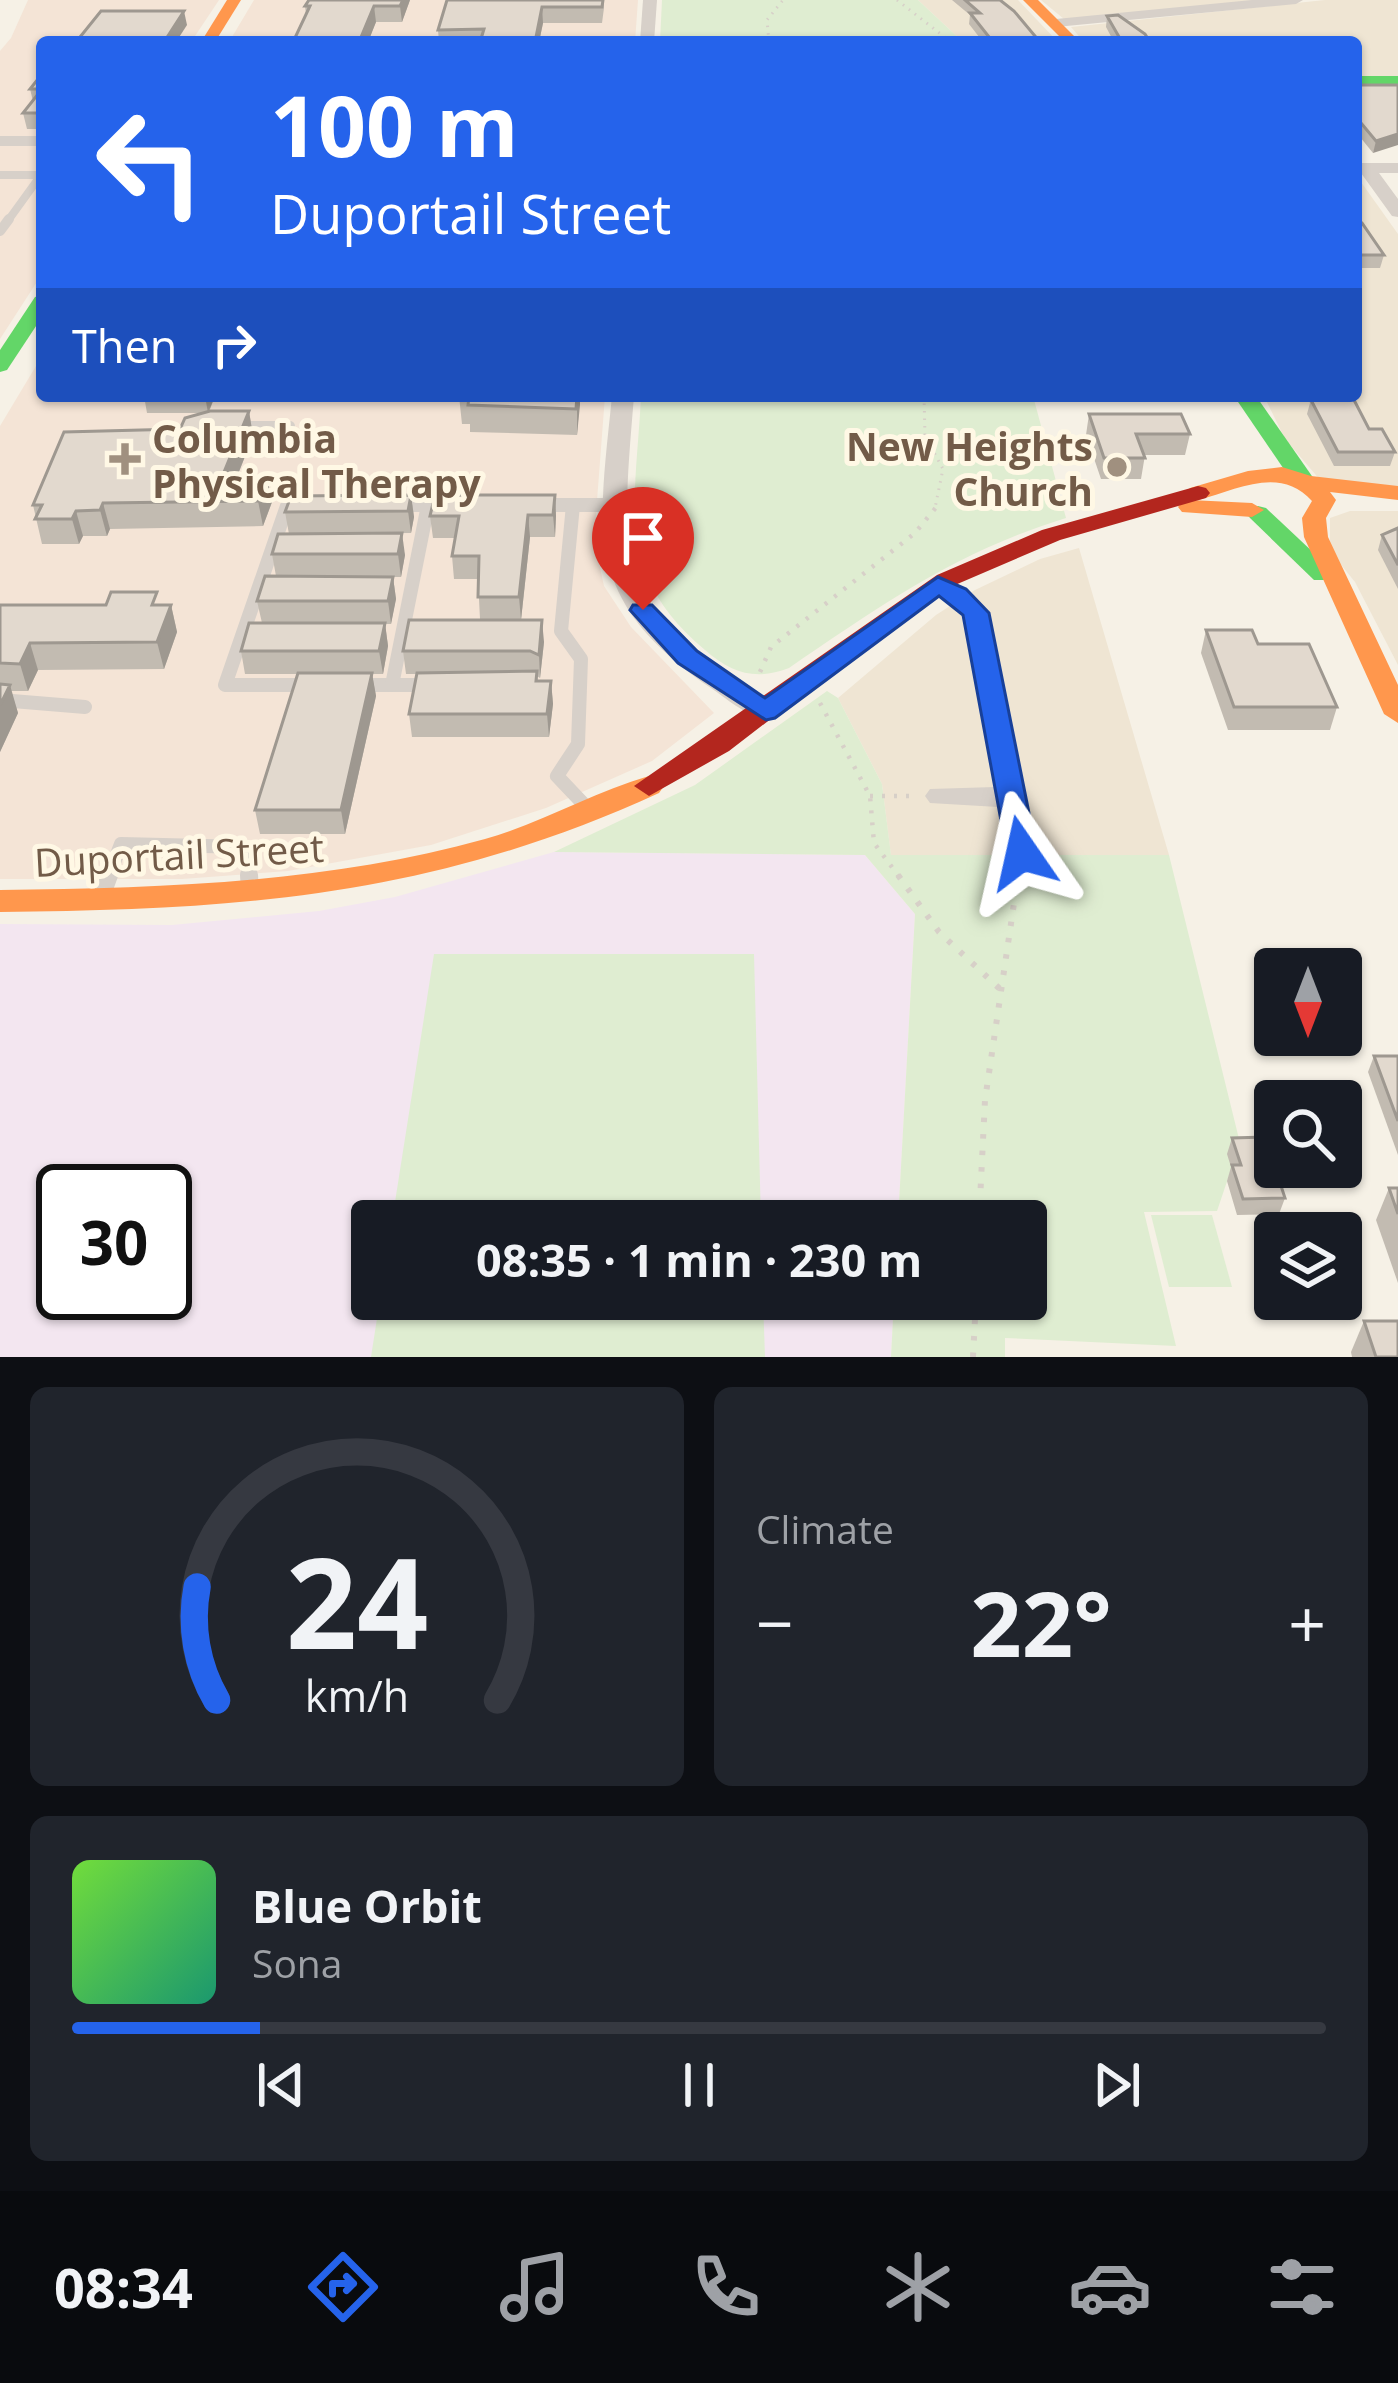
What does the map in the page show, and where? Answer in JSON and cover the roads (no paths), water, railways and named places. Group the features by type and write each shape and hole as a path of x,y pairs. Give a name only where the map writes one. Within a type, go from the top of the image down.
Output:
{"main road":[{"path":"212,36 234,0"},
{"path":"1030,0 1065,33"},
{"path":"1362,81 1398,81"},
{"path":"0,366 36,311"},
{"path":"1247,402 1258,458 1238,496 1345,602"},
{"path":"1248,402 1324,500 1314,531 1398,714"},
{"name":"Duportail Street","path":"0,901 251,896 421,869 496,849 592,813 697,760 938,585 1011,549 1245,478 1273,473 1305,481"},
{"path":"1305,481 1398,497"},
{"path":"1319,512 1398,497"},
{"name":"Duportail Street","path":"1061,531 1172,509 1255,511 1294,519 1319,512"}],"street":[{"path":"647,36 650,0"},
{"path":"1065,33 1296,0"},
{"path":"0,141 36,141"},
{"path":"1362,168 1398,167"},
{"path":"1362,169 1398,212"},
{"path":"623,402 617,560 643,610 687,657 766,711"},
{"path":"938,585 965,600 976,613 1022,853"},
{"path":"940,796 1011,796"}],"lane":[{"path":"0,175 36,175"},
{"path":"0,231 36,183"},
{"path":"214,426 290,426"},
{"path":"381,505 470,505"},
{"path":"392,685 428,505"},
{"path":"511,505 616,505"},
{"path":"573,505 561,631 581,659 578,744 557,776 592,813"},
{"path":"310,506 287,506 225,685 320,685"},
{"path":"399,544 420,544"},
{"path":"273,545 294,545"},
{"path":"259,587 281,587"},
{"path":"389,588 411,589"},
{"path":"379,635 425,630"},
{"path":"539,631 561,631"},
{"path":"242,635 265,635"},
{"path":"344,685 439,685"},
{"path":"0,700 86,707"},
{"path":"100,900 121,844 246,847 251,896"}],"place":[{"name":"Columbia Physical Therapy","path":"125,459"},
{"name":"New Heights Church","path":"1117,467"}]}
